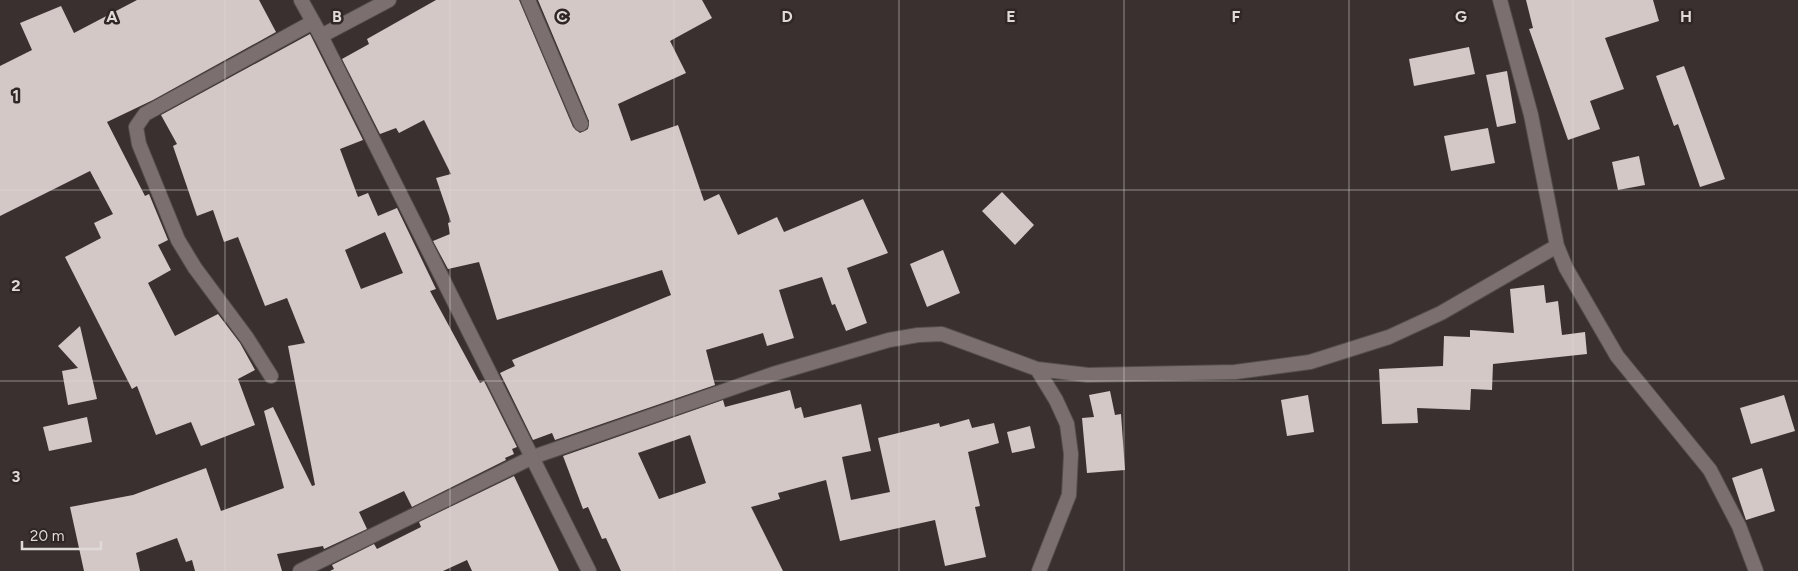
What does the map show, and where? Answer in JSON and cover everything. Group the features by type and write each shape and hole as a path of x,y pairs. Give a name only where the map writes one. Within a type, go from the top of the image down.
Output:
{"street":[{"path":"301,0 321,36 589,571"},
{"path":"321,36 389,0"},
{"path":"528,0 582,124"},
{"path":"1500,0 1531,115 1557,246 1566,268 1618,356 1710,470 1739,526 1756,571"},
{"path":"271,376 247,338 195,268 178,240 139,144 136,127 145,114 313,22"},
{"path":"300,571 533,457 773,374 889,340 918,335 942,334 1037,369 1088,375 1226,372 1310,362 1389,338 1441,314 1557,246"},
{"path":"1037,369 1056,400 1067,424 1071,454 1069,495 1039,571"}],"building":[{"path":"137,0 259,0 276,32 153,100 107,122 145,196 149,194 168,240 158,245 171,270 148,283 175,336 218,314 240,343 255,370 238,379 255,425 201,446 191,422 156,435 137,386 132,389 65,257 101,238 94,223 113,214 90,171 0,216 0,66 32,50 20,23 61,6 74,33"},
{"path":"436,0 519,0 573,127 580,133 588,129 589,121 538,0 702,0 712,18 670,41 686,73 618,104 631,141 678,125 704,201 719,194 738,235 777,217 784,232 863,199 888,253 847,268 867,323 846,331 835,304 832,305 822,277 779,290 794,338 767,346 763,333 706,350 715,385 555,440 552,433 533,440 500,373 515,366 512,360 671,295 662,270 497,320 479,262 448,269 433,241 450,234 448,223 451,222 436,178 451,174 424,120 399,133 396,128 380,134 342,59 369,44 367,39"},
{"path":"1526,0 1653,0 1659,21 1605,38 1624,89 1590,101 1600,129 1568,140 1529,29 1533,28"},
{"path":"310,34 363,140 340,149 358,197 368,193 378,216 397,208 436,289 430,291 480,383 484,381 517,447 512,449 514,454 505,458 506,460 412,507 404,491 359,512 367,529 324,549 323,546 277,554 282,571 195,571 192,560 186,562 177,538 136,553 140,571 84,571 70,507 133,495 206,468 221,511 284,488 264,411 273,407 312,486 315,485 288,346 305,343 287,298 265,306 238,237 224,242 213,210 197,216 173,146 177,144 161,115","holes":["385,232 403,273 361,289 345,250"]},
{"path":"1469,47 1475,74 1414,86 1409,59"},
{"path":"1684,66 1725,179 1700,187 1678,124 1674,126 1656,76"},
{"path":"1507,71 1516,123 1497,127 1486,75"},
{"path":"1488,128 1495,163 1451,171 1444,136"},
{"path":"1639,156 1645,185 1618,190 1612,162"},
{"path":"1002,192 1034,225 1015,245 982,211"},
{"path":"943,250 960,293 927,307 910,264"},
{"path":"1544,285 1546,303 1558,301 1562,335 1585,332 1587,354 1493,364 1492,390 1471,389 1470,410 1417,408 1418,423 1382,424 1379,369 1443,366 1444,336 1470,337 1470,330 1514,333 1510,289"},
{"path":"80,326 97,399 68,405 62,371 78,368 58,346"},
{"path":"790,390 795,409 801,407 804,418 861,404 871,451 842,457 851,500 890,492 878,438 939,423 940,427 969,419 972,428 994,423 999,443 968,452 980,506 975,507 986,557 945,566 935,520 840,541 826,480 778,493 780,499 751,507 783,571 621,571 606,538 602,539 588,507 583,509 563,456 723,400 725,407","holes":["690,435 706,483 659,499 638,453"]},
{"path":"1110,391 1115,415 1121,414 1125,470 1087,473 1082,418 1094,417 1089,395"},
{"path":"1308,395 1314,432 1287,436 1281,400"},
{"path":"1784,395 1795,431 1751,444 1740,408"},
{"path":"87,417 92,442 49,451 43,427"},
{"path":"1030,426 1035,448 1012,453 1007,432"},
{"path":"1762,468 1775,511 1746,520 1732,478"},
{"path":"514,476 559,571 472,571 467,560 443,571 330,571 334,569 332,565 374,544 377,549 421,527 419,522"}]}
